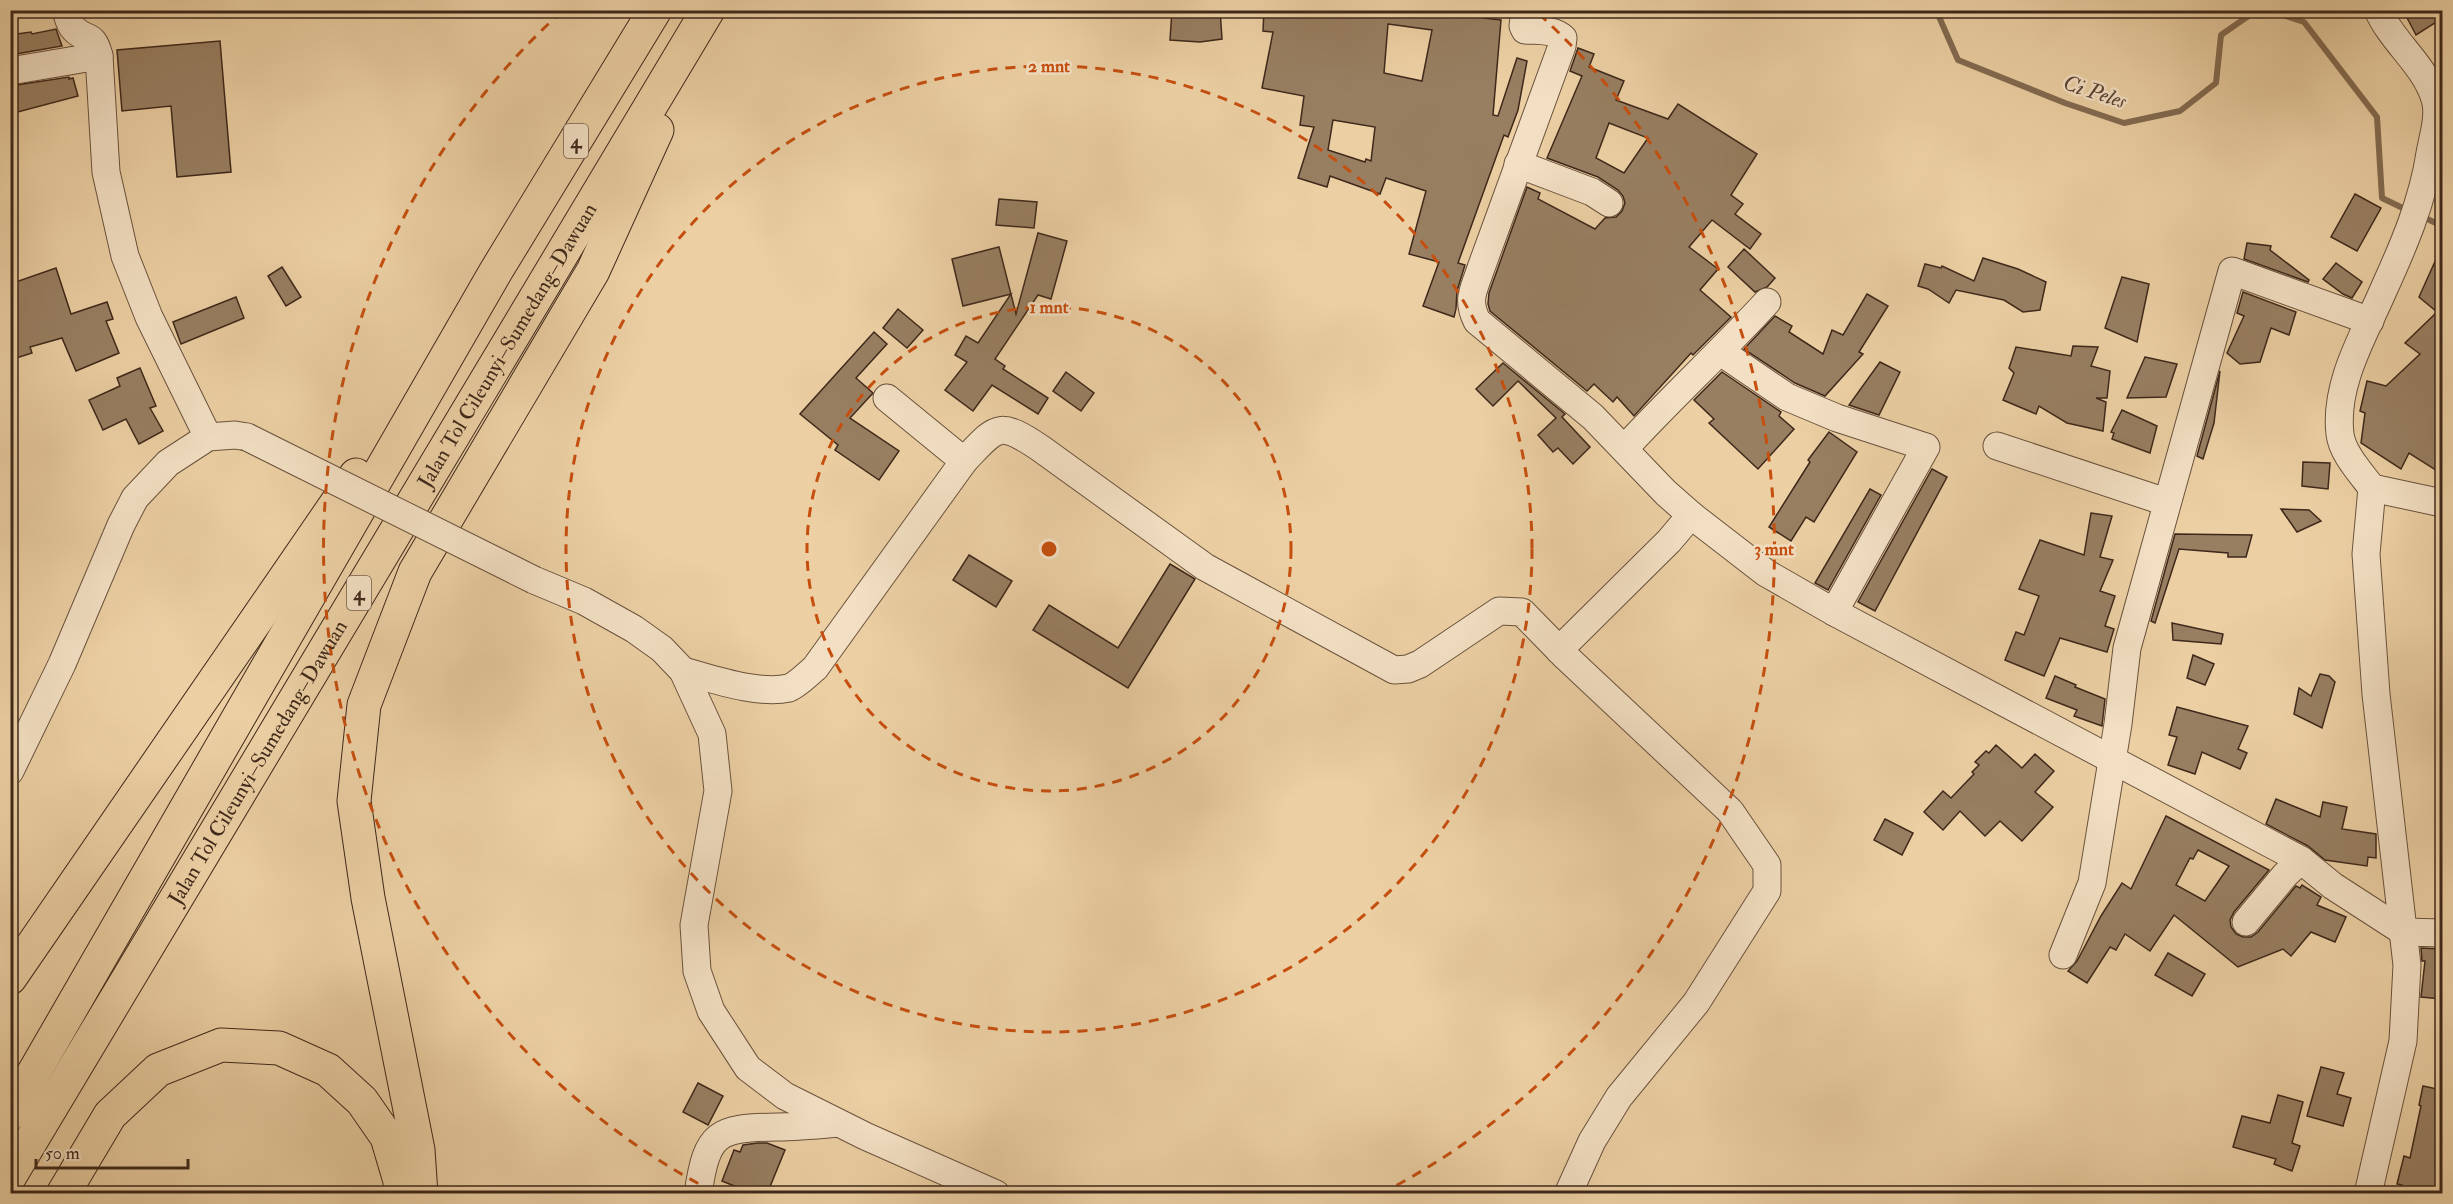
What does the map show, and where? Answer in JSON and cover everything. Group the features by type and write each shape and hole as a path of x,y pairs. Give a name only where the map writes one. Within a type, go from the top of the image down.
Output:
{"highway":[{"name":"Jalan Tol Cileunyi–Sumedang–Dawuan","path":"10,1114 496,271 655,10"},
{"name":"Jalan Tol Cileunyi–Sumedang–Dawuan","path":"10,1176 710,10"},
{"path":"421,1194 418,1150 368,898 354,801 364,705 415,572 593,271 710,10"},
{"path":"10,978 496,271"},
{"path":"63,1194 110,1115 158,1070 221,1045 279,1048 328,1070 362,1101 387,1137 400,1181 400,1194"}],"street":[{"path":"66,10 70,24 76,31 89,37 96,44 99,56 106,172 125,256 149,317 208,437"},
{"path":"1525,10 1523,26 1525,30 1554,32 1563,38 1470,302 1477,321 1593,417 1666,493 1691,515 1766,573 1833,612 2301,860 2333,886 2404,932 2442,933"},
{"path":"2368,1194 2403,1041 2407,965 2376,694 2366,555 2372,488 2351,459 2340,436 2339,406 2354,357 2408,231 2429,190 2439,117 2436,100 2426,80 2378,10"},
{"path":"10,71 99,56"},
{"path":"1518,164 1592,192 1609,203"},
{"path":"2062,955 2092,883 2118,724 2127,648 2232,271 2370,321"},
{"path":"1625,448 1675,394 1721,352 1767,302"},
{"path":"1721,352 1787,397 1837,418 1926,447 1833,612"},
{"path":"888,398 964,461"},
{"path":"683,671 722,682 763,689 790,687 815,668 964,461 994,431 1003,429 1016,432 1205,567 1394,670 1408,669 1420,664 1499,611 1522,612 1559,650 1730,811 1767,865 1767,891 1695,1003 1619,1097 1592,1141 1568,1194"},
{"path":"10,771 62,664 121,525 135,498 168,463 208,437 235,435 247,437 534,580 584,601 634,629 662,649 683,671 711,734 718,791 694,925 697,971 711,1011 748,1068 785,1096 996,1194"},
{"path":"1997,446 2166,502"},
{"path":"2372,488 2442,503"},
{"path":"1559,650 1669,541 1691,515"},
{"path":"2246,922 2301,860"},
{"path":"698,1194 706,1155 715,1141 729,1130 756,1126 839,1123"}],"building":[{"path":"1172,10 1220,10 1222,39 1200,42 1170,40"},
{"path":"1264,10 1345,10 1363,14 1363,10 1485,10 1484,18 1501,20 1493,115 1498,116 1517,58 1527,61 1518,110 1508,137 1504,135 1458,263 1465,265 1457,291 1454,317 1423,306 1439,262 1409,254 1426,191 1386,178 1380,194 1330,176 1327,187 1298,178 1314,127 1300,125 1304,96 1262,88 1273,32 1263,31","holes":["1388,24 1432,30 1422,81 1384,73","1333,120 1375,127 1371,161 1366,159 1365,162 1328,150"]},
{"path":"2403,10 2433,10 2438,21 2416,35"},
{"path":"56,29 62,46 10,55 10,35 31,32 32,34"},
{"path":"220,41 231,172 177,177 171,106 122,111 117,50"},
{"path":"1578,48 1594,54 1589,67 1624,81 1616,100 1668,119 1678,104 1757,154 1731,195 1743,204 1735,214 1761,234 1750,249 1712,220 1689,247 1718,269 1700,290 1731,317 1693,355 1691,353 1634,416 1617,397 1613,402 1594,384 1587,391 1490,311 1488,304 1489,293 1527,187 1540,193 1538,199 1595,229 1605,218 1616,217 1622,211 1625,203 1618,190 1598,177 1547,158 1582,76 1570,71","holes":["1609,123 1648,138 1624,173 1596,158"]},
{"path":"69,77 69,79 73,78 78,96 10,114 10,86"},
{"path":"2355,194 2381,208 2357,251 2331,237"},
{"path":"999,199 1037,202 1034,228 996,225"},
{"path":"1038,233 1067,241 1051,299 1038,295 995,359 1005,366 1003,369 1048,398 1038,414 992,385 973,411 945,390 967,362 955,355 966,336 978,343 1011,294 1016,314"},
{"path":"2247,243 2271,246 2270,250 2309,280 2308,282 2244,259"},
{"path":"2442,246 2442,474 2409,453 2401,469 2361,443 2365,413 2360,411 2367,381 2386,386 2420,354 2405,343 2437,312 2419,297"},
{"path":"999,247 1011,294 963,306 952,259"},
{"path":"1744,249 1775,278 1767,287 1755,292 1728,267"},
{"path":"1983,258 2018,269 2046,282 2040,310 2023,312 2004,300 1956,290 1949,303 1928,289 1918,286 1925,264 1941,268 1942,266 1974,281"},
{"path":"2336,263 2362,282 2352,298 2323,279"},
{"path":"282,267 301,297 286,306 268,276"},
{"path":"56,268 71,314 107,302 113,319 106,321 119,353 76,371 62,338 30,347 32,353 10,360 10,284"},
{"path":"2122,277 2149,284 2137,342 2105,328"},
{"path":"2243,292 2296,312 2289,335 2271,328 2260,362 2240,364 2227,353 2244,316 2237,313"},
{"path":"1867,294 1888,306 1859,352 1863,354 1825,396 1795,383 1744,349 1775,316 1792,326 1789,332 1823,354 1832,330 1843,335"},
{"path":"236,297 244,318 181,344 173,322"},
{"path":"898,309 923,330 907,348 883,328"},
{"path":"874,332 887,344 856,378 873,393 850,418 899,451 879,480 835,450 838,445 800,414"},
{"path":"2073,346 2098,347 2091,366 2110,371 2107,398 2096,398 2106,402 2103,431 2067,423 2039,406 2036,414 2003,400 2014,373 2009,368 2016,347 2071,356"},
{"path":"2145,357 2177,364 2166,397 2127,398"},
{"path":"1880,362 1900,372 1879,415 1849,405"},
{"path":"1503,363 1565,414 1562,417 1590,447 1573,464 1558,448 1553,452 1538,435 1556,418 1518,381 1493,406 1476,389"},
{"path":"140,368 156,406 150,408 163,431 139,444 126,419 103,430 89,400 120,386 117,378"},
{"path":"2220,371 2214,423 2203,459 2197,456"},
{"path":"1066,372 1094,393 1081,411 1053,391"},
{"path":"1722,372 1781,412 1779,416 1794,429 1758,469 1709,423 1714,419 1694,400"},
{"path":"2122,410 2157,426 2150,453 2112,439 2114,433 2111,432"},
{"path":"1829,432 1857,452 1814,522 1806,517 1791,541 1769,527 1810,462 1808,460"},
{"path":"2303,462 2330,463 2328,489 2302,486"},
{"path":"1932,469 1947,477 1875,611 1858,602"},
{"path":"1870,489 1881,495 1828,590 1815,583"},
{"path":"2281,509 2309,510 2321,521 2297,532"},
{"path":"2091,513 2112,516 2100,557 2113,560 2100,591 2115,596 2105,626 2114,629 2107,652 2060,638 2044,676 2005,660 2016,632 2024,635 2039,596 2019,589 2040,540 2084,555"},
{"path":"2175,534 2252,535 2246,557 2228,557 2228,553 2179,549 2155,623 2151,621"},
{"path":"969,555 1012,581 996,607 953,580"},
{"path":"1170,564 1195,579 1128,688 1033,630 1049,605 1118,648"},
{"path":"2172,623 2223,634 2221,644 2173,640"},
{"path":"2193,655 2214,664 2205,685 2187,678"},
{"path":"2320,674 2329,676 2335,682 2322,728 2294,714 2299,688 2311,696"},
{"path":"2055,676 2105,699 2102,726 2074,716 2077,710 2046,698"},
{"path":"2177,707 2248,726 2238,749 2247,753 2240,769 2202,752 2195,774 2168,765 2177,737 2169,735"},
{"path":"1996,745 2022,768 2035,754 2054,771 2035,792 2053,807 2022,841 2000,821 1985,836 1960,811 1943,830 1924,812 1943,791 1951,798 1974,774 1972,772 1979,765 1975,762 1986,751 1989,753"},
{"path":"2276,799 2320,817 2323,802 2347,807 2342,829 2376,834 2376,858 2368,857 2367,866 2325,860 2308,846 2266,824"},
{"path":"2166,816 2269,870 2234,912 2230,920 2231,927 2236,934 2251,937 2258,932 2296,886 2300,888 2302,885 2321,897 2317,905 2346,917 2335,942 2311,932 2291,956 2283,949 2238,967 2174,915 2150,951 2125,934 2116,950 2110,947 2087,983 2068,971 2077,961 2122,883 2131,889","holes":["2198,850 2229,866 2205,901 2176,885 2190,858 2193,859"]},
{"path":"1885,819 1913,833 1902,855 1874,840"},
{"path":"2421,948 2442,949 2442,999 2421,997 2425,961 2422,961"},
{"path":"2168,953 2205,974 2192,996 2155,975"},
{"path":"2321,1067 2344,1073 2337,1094 2351,1098 2343,1126 2307,1116"},
{"path":"698,1083 723,1096 708,1125 683,1112"},
{"path":"2423,1086 2442,1090 2442,1130 2435,1164 2442,1167 2436,1194 2400,1194 2402,1185 2397,1184 2404,1156 2410,1158"},
{"path":"2278,1095 2303,1102 2292,1143 2300,1146 2292,1171 2274,1164 2276,1159 2233,1147 2242,1116 2270,1123"},
{"path":"767,1143 785,1150 767,1194 754,1194 722,1181 734,1150 740,1152 743,1145"}],"waterway":[{"name":"Ci Peles","path":"1936,10 1958,60 2065,103 2124,123 2180,111 2216,83 2221,35 2257,10"},
{"name":"Ci Peles","path":"2268,10 2304,22 2377,117 2382,198 2409,211"},
{"name":"Ci Peles","path":"2421,216 2442,226"}]}
